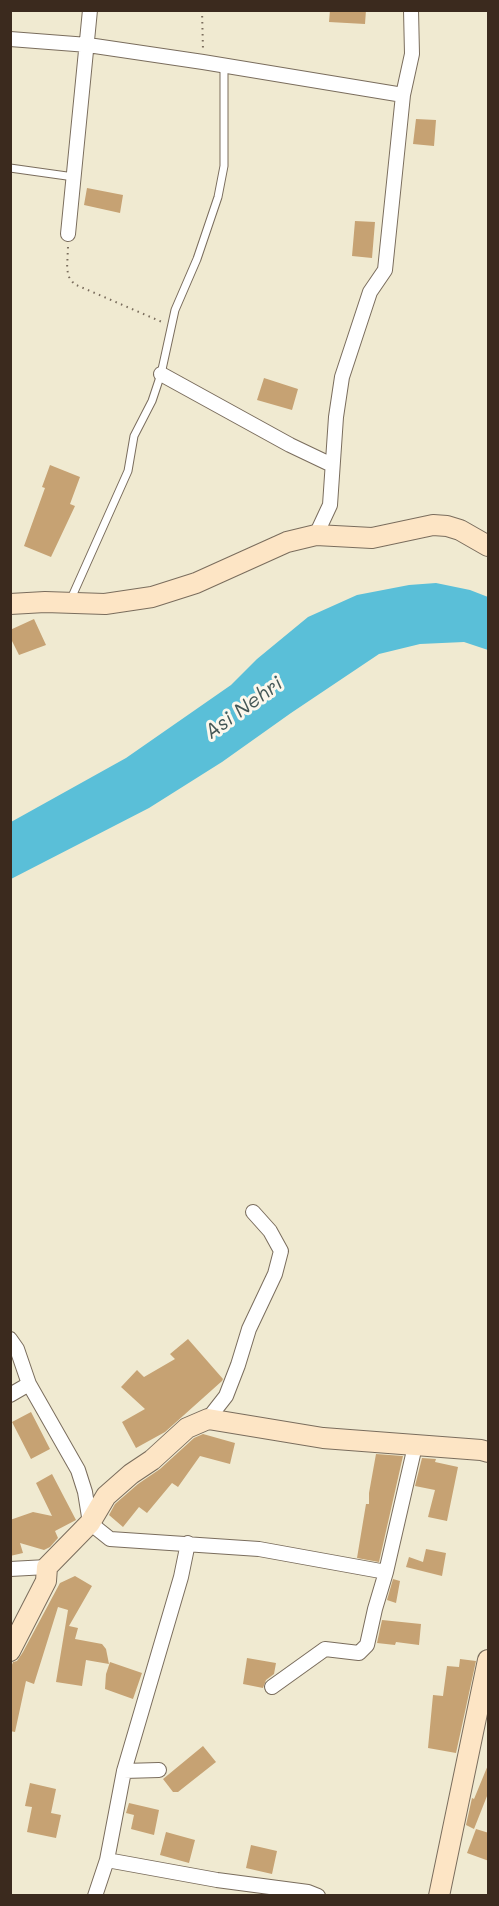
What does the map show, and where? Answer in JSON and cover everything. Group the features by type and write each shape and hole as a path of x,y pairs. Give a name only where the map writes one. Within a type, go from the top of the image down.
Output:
{"street":[{"path":"68,234 90,10"},
{"path":"316,535 330,505 342,377 370,292 385,270 404,95 412,54 411,10"},
{"path":"10,39 88,45 404,95"},
{"path":"161,374 281,440 332,465"},
{"path":"10,604 45,602 105,604 152,597 217,574 286,542 316,535 372,538 433,525 460,530 489,546"},
{"path":"10,1651 46,1581 47,1567 90,1523 106,1496 152,1461 188,1428 208,1419 226,1396 249,1329 275,1274 281,1251 270,1231 253,1212"},
{"path":"10,1339 17,1349 29,1384 78,1470 85,1491 90,1523 110,1539 260,1549 386,1572"},
{"path":"10,1395 29,1384"},
{"path":"208,1419 323,1438 489,1452"},
{"path":"272,1687 325,1650 359,1653 367,1645 415,1446"},
{"path":"95,1896 106,1860 124,1771 181,1577 188,1543"},
{"path":"10,1569 47,1567"},
{"path":"439,1896 489,1660"},
{"path":"124,1771 159,1770"},
{"path":"106,1860 217,1880 308,1892 318,1896"}],"lane":[{"path":"69,604 126,478 134,436 152,400 161,374 171,325 206,237 220,189 224,158 224,65"},
{"path":"10,168 74,177"}],"path":[{"path":"202,10 203,62"},
{"path":"68,234 67,269 74,284 171,325"}],"water":[{"name":"Asi Nehri","path":"436,583 470,590 488,597 488,650 464,642 420,644 379,654 222,762 149,808 11,879 11,822 126,758 231,685 257,659 308,617 357,595 409,585"}],"building":[{"path":"330,10 366,10 365,24 329,22"},
{"path":"416,119 436,120 434,146 413,144"},
{"path":"87,188 123,195 120,213 84,205"},
{"path":"355,221 375,222 372,258 352,256"},
{"path":"264,378 298,389 292,410 257,400"},
{"path":"50,465 80,477 70,504 75,506 51,557 24,546 45,488 42,487"},
{"path":"34,619 46,645 19,655 10,637 10,630"},
{"path":"188,1339 223,1379 165,1432 136,1448 122,1422 145,1409 121,1387 137,1370 144,1377 175,1359 170,1354"},
{"path":"31,1412 50,1449 31,1459 12,1422"},
{"path":"203,1434 235,1443 230,1464 200,1456 178,1487 172,1483 147,1513 139,1507 123,1527 109,1515 115,1504 138,1484 160,1469 194,1438"},
{"path":"376,1454 403,1456 379,1562 357,1558 366,1504 369,1504"},
{"path":"422,1458 436,1459 435,1462 458,1467 447,1521 428,1517 435,1490 415,1486"},
{"path":"52,1474 76,1520 55,1531 58,1538 50,1547 44,1550 20,1543 23,1553 10,1556 10,1520 33,1512 52,1516 36,1483"},
{"path":"426,1549 446,1553 442,1576 406,1567 409,1557 423,1562"},
{"path":"75,1576 92,1586 69,1626 78,1628 75,1639 102,1644 106,1649 109,1664 86,1660 82,1686 56,1682 68,1610 58,1607 34,1684 26,1681 15,1732 10,1731 10,1670 13,1662 17,1661 23,1652 60,1583"},
{"path":"393,1579 400,1581 396,1603 387,1600"},
{"path":"382,1620 421,1624 419,1645 396,1642 395,1645 377,1643"},
{"path":"247,1658 276,1663 274,1674 266,1680 263,1688 243,1684"},
{"path":"460,1659 476,1661 456,1753 428,1748 433,1695 443,1696 447,1666 459,1667"},
{"path":"110,1662 142,1673 133,1699 105,1689"},
{"path":"203,1746 216,1762 178,1792 173,1792 163,1779"},
{"path":"488,1765 489,1791 474,1829 466,1825 472,1798 474,1799"},
{"path":"30,1783 56,1789 51,1813 61,1815 56,1838 27,1832 32,1807 25,1806"},
{"path":"129,1803 159,1810 154,1835 131,1829 134,1815 126,1813"},
{"path":"476,1829 489,1833 489,1861 467,1853"},
{"path":"166,1832 195,1840 189,1863 160,1855"},
{"path":"251,1845 277,1851 272,1874 246,1868"}]}
